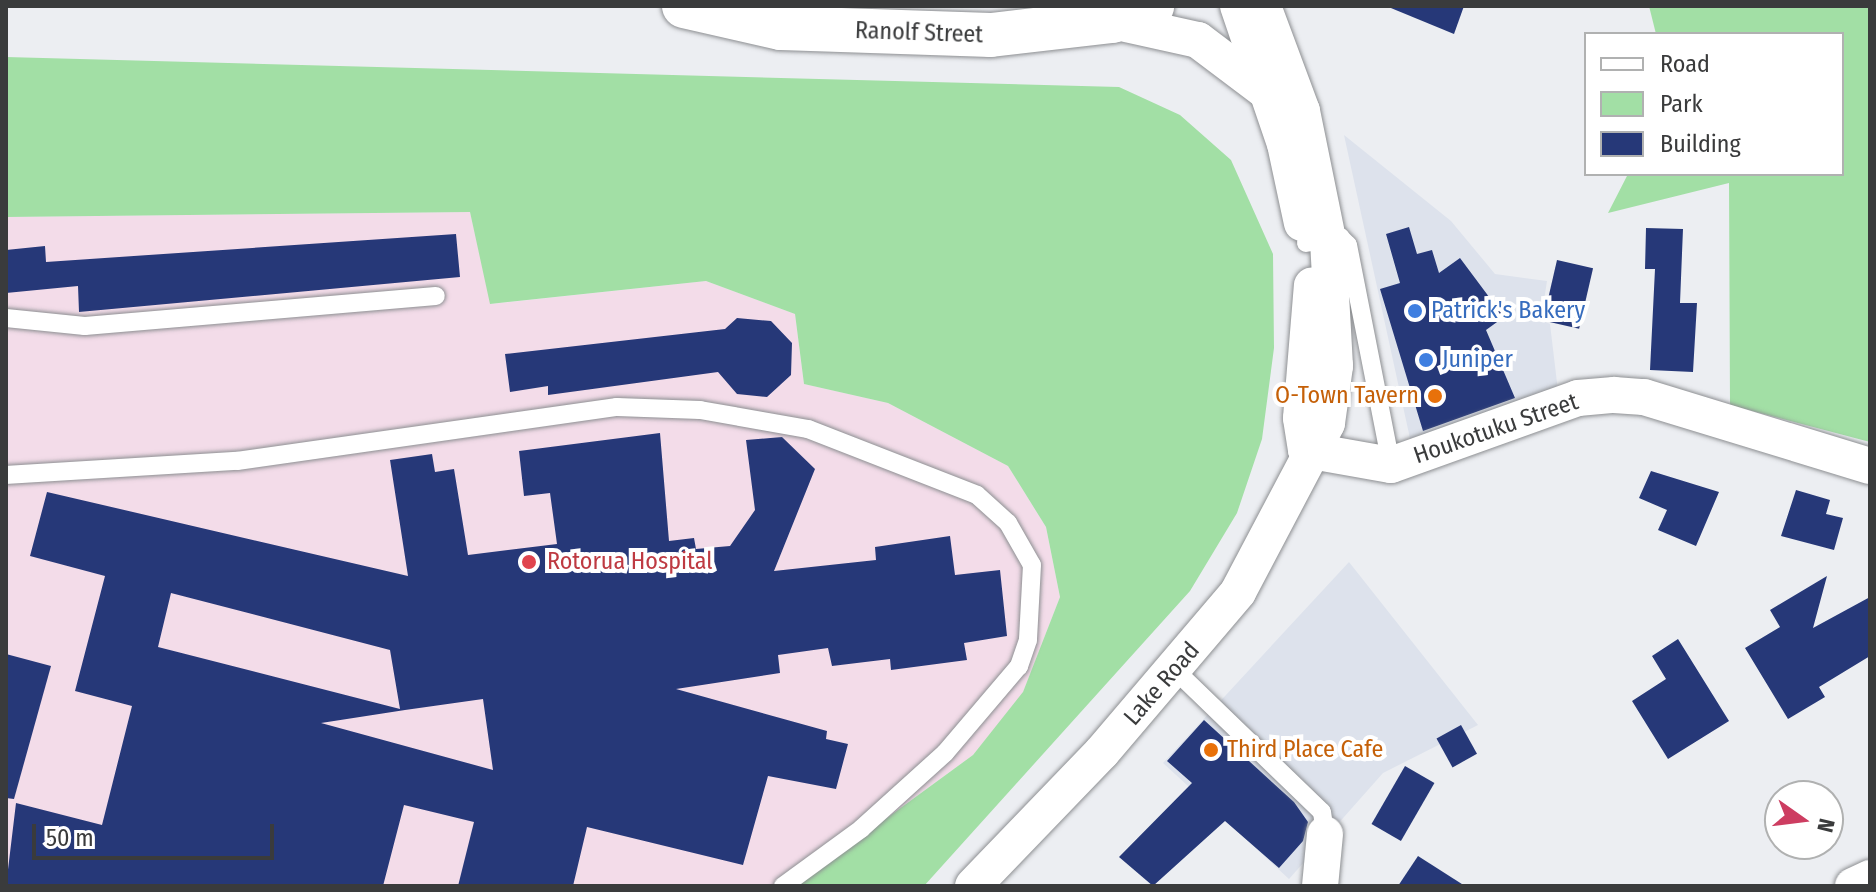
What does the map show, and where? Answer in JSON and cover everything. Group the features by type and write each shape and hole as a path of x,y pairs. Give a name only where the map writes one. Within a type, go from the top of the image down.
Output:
{"main road":[{"name":"Ranolf Street","path":"684,6 781,28 991,35 1112,21 1152,6"}],"street":[{"name":"Lake Road","path":"973,886 1175,670 1265,551 1306,450 1327,423 1334,300 1271,96 1238,6"},
{"name":"Lake Road","path":"1263,6 1288,63"},
{"name":"Lake Road","path":"1284,6 1288,63 1317,241 1301,418 1306,450"},
{"path":"1112,21 1206,44 1271,96"},
{"name":"Houkotuku Street","path":"1306,450 1391,465 1578,398 1614,395 1644,397 1870,466"},
{"path":"1320,886 1325,834"},
{"path":"1853,886 1870,878"}],"lane":[{"path":"1317,241 1348,245 1391,465"},
{"path":"6,318 85,326 436,296"},
{"path":"6,475 237,461 617,407 700,410 808,429 977,495 1008,523 1032,565 1028,640 1019,666 945,753 861,829 783,886"},
{"path":"1175,670 1322,812 1325,834"}],"shaded area":[{"path":"1344,135 1451,221 1495,274 1547,281 1541,320 1550,324 1558,391 1411,443"},
{"name":"Rotorua Hospital","path":"470,212 491,304 706,281 795,314 804,384 888,403 1008,466 1046,527 1060,597 1022,695 973,755 794,886 6,886 6,217"},
{"path":"1349,562 1478,725 1383,773 1289,879 1163,763"}],"green space":[{"path":"1649,6 1870,6 1870,442 1730,405 1729,183 1608,213 1627,176 1844,176 1844,32 1656,32"},
{"path":"6,57 1119,87 1180,115 1231,160 1273,254 1274,348 1262,439 1237,513 1190,591 924,886 794,886 973,755 1023,692 1060,597 1046,527 1008,466 888,403 804,384 795,314 706,281 490,304 470,212 6,217"}],"building":[{"path":"1386,6 1464,6 1454,34"},
{"path":"1409,227 1417,254 1432,250 1439,273 1460,258 1504,317 1486,330 1515,398 1423,431 1380,289 1400,283 1386,234"},
{"path":"1646,228 1683,229 1680,303 1697,303 1693,372 1650,370 1655,269 1645,269"},
{"path":"456,234 460,277 79,312 78,286 6,293 6,250 45,246 46,262"},
{"path":"1557,260 1593,268 1579,329 1543,320"},
{"path":"737,318 771,321 792,343 791,375 767,397 737,394 718,372 548,395 548,386 510,392 505,354 725,329"},
{"path":"660,433 669,541 694,538 696,549 730,546 755,510 746,440 782,437 815,469 774,571 876,560 875,547 950,536 955,575 1000,570 1007,636 964,643 967,660 891,670 890,659 832,666 828,648 778,655 780,673 676,689 827,731 826,739 848,744 836,789 768,776 743,865 587,827 573,886 458,886 474,822 404,805 383,886 6,886 16,803 102,825 132,706 75,691 105,576 30,556 47,492 408,576 390,460 432,454 435,472 454,469 468,555 557,544 550,493 524,496 519,451","holes":["171,593 390,650 400,709 158,647","483,699 493,770 321,723 405,710"]},
{"path":"1651,471 1719,492 1696,546 1658,530 1667,510 1639,498"},
{"path":"1796,490 1830,500 1826,514 1843,518 1834,550 1781,536"},
{"path":"1827,576 1813,628 1870,597 1870,656 1819,687 1825,697 1788,719 1745,648 1780,627 1770,610"},
{"path":"1678,639 1729,721 1668,759 1632,701 1666,679 1652,656"},
{"path":"6,654 51,666 14,799 6,798"},
{"path":"1204,720 1294,802 1308,822 1303,841 1279,868 1225,821 1153,886 1119,857 1192,783 1167,761"},
{"path":"1461,725 1477,754 1453,767 1437,739"},
{"path":"1405,766 1434,783 1401,841 1372,824"},
{"path":"1418,856 1465,886 1398,886"}],"place":[{"name":"Patrick's Bakery","path":"1415,311"},
{"name":"Juniper","path":"1426,360"},
{"name":"O-Town Tavern","path":"1435,396"},
{"name":"Rotorua Hospital","path":"529,562"},
{"name":"Third Place Cafe","path":"1211,750"}]}
